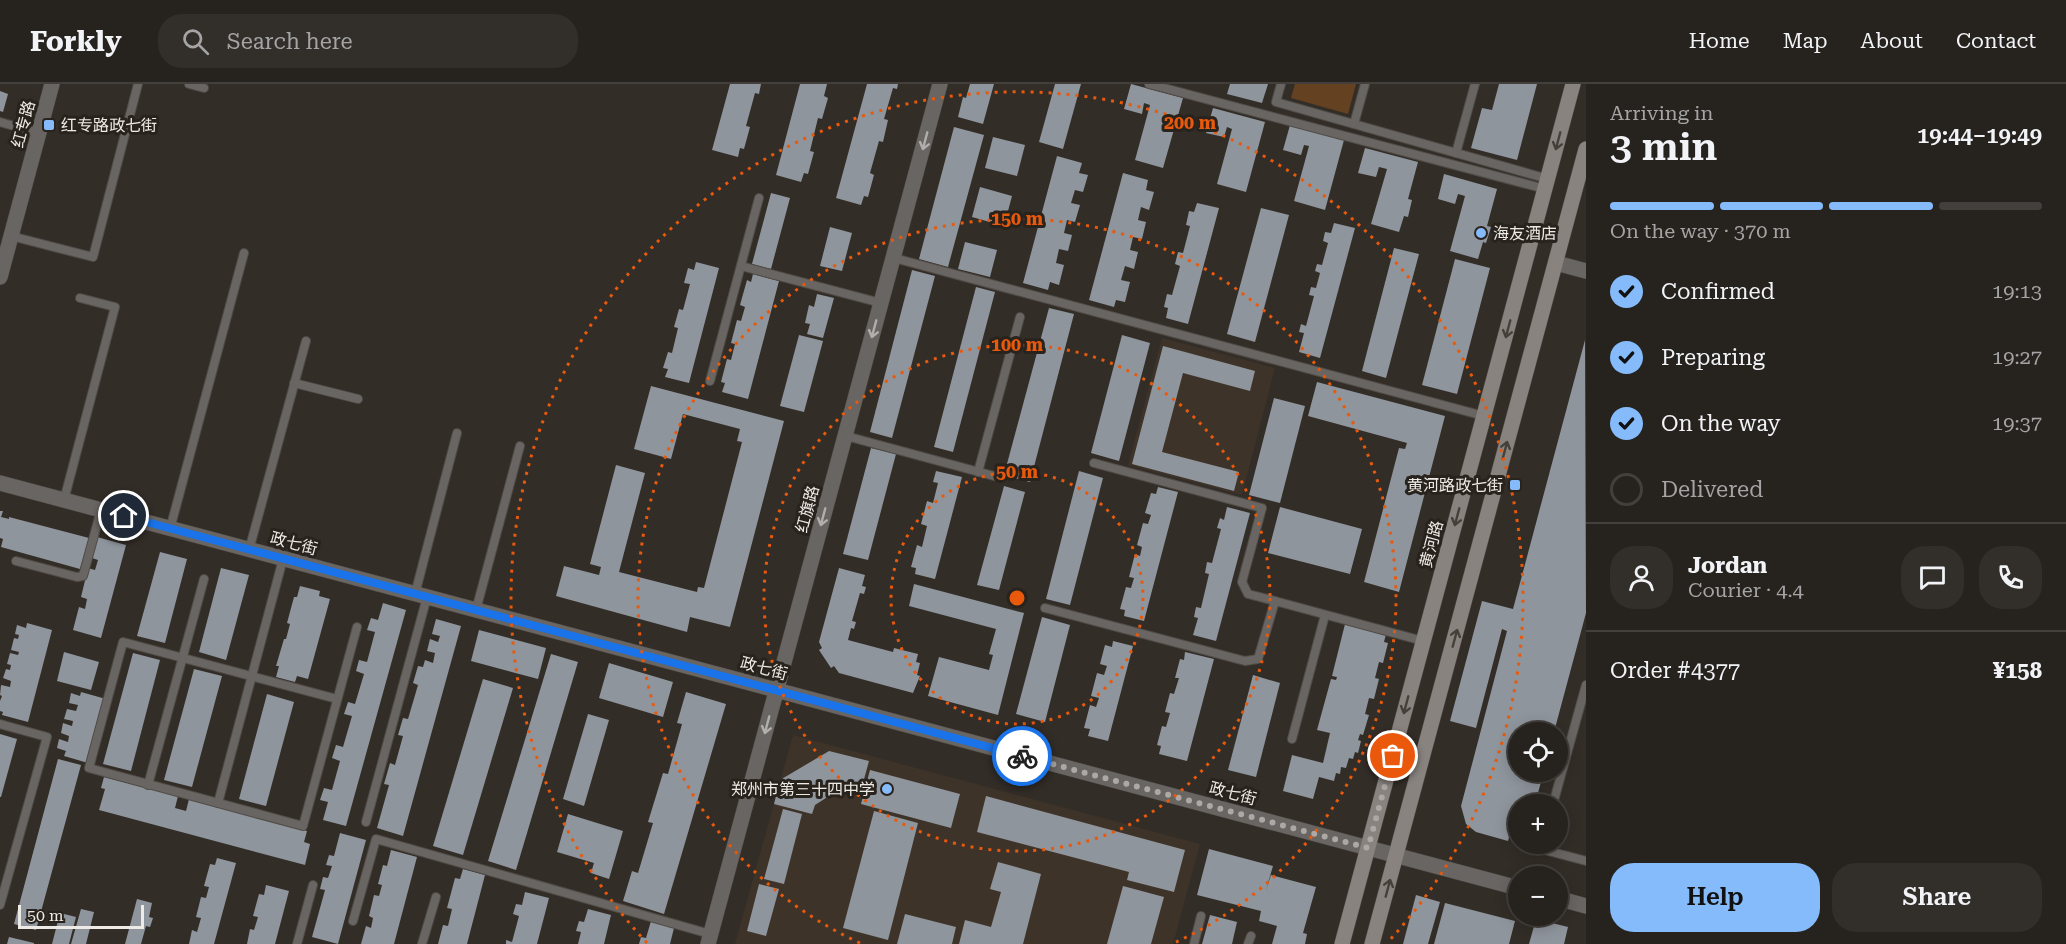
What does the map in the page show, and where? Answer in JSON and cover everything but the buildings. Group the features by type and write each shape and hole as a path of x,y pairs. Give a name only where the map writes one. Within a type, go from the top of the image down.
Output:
{"main road":[{"name":"黄河路","path":"1342,944 1574,84"},
{"path":"1372,944 1586,149"}],"street":[{"name":"红专路","path":"0,277 52,84"},
{"name":"红旗路","path":"709,939 940,84"},
{"path":"1556,262 1586,271"},
{"name":"政七街","path":"0,483 1508,885"},
{"path":"1568,901 1586,906"}],"lane":[{"path":"11,236 93,257 138,84"},
{"path":"189,84 204,88"},
{"path":"1149,84 1547,184"},
{"path":"1281,84 1276,102 1456,153 1547,184"},
{"path":"1354,124 1365,84"},
{"path":"1456,153 1475,84"},
{"path":"0,122 39,133"},
{"path":"710,381 759,198"},
{"path":"170,529 244,253"},
{"path":"894,258 1484,416"},
{"path":"741,266 881,303"},
{"path":"64,500 115,307 80,298"},
{"path":"978,472 1020,317"},
{"path":"249,550 306,341"},
{"path":"294,383 358,399"},
{"path":"366,822 421,596 457,434"},
{"path":"846,436 994,476"},
{"path":"476,610 520,446"},
{"path":"1094,463 1262,508 1242,582 1248,594 1424,641"},
{"path":"16,561 77,578 83,576 101,510"},
{"path":"218,803 283,559"},
{"path":"148,784 204,579"},
{"path":"1045,608 1245,661 1254,661 1258,659 1262,648 1275,601"},
{"path":"1292,739 1325,615"},
{"path":"337,699 123,642 88,768 303,826 357,627"},
{"path":"1556,794 1585,691"},
{"path":"0,724 47,737 0,905"},
{"path":"353,921 376,839 709,939"},
{"path":"1560,854 1586,861"},
{"path":"297,944 313,885"},
{"path":"422,944 436,897"},
{"path":"1194,944 1201,916"}],"shaded area":[{"path":"1295,84 1356,84 1348,114 1291,98"},
{"path":"1162,338 1275,368 1242,495 1128,465"},
{"name":"郑州市第三十四中学","path":"793,735 1200,844 1173,944 735,944"}],"way so far":[{"path":"1022,756 1368,848 1393,756"}],"place":[{"name":"红专路政七街","path":"49,125"},
{"name":"海友酒店","path":"1481,233"},
{"name":"黄河路政七街","path":"1515,485"},
{"name":"郑州市第三十四中学","path":"887,789"}],"route":[{"path":"124,516 1022,756"}]}
